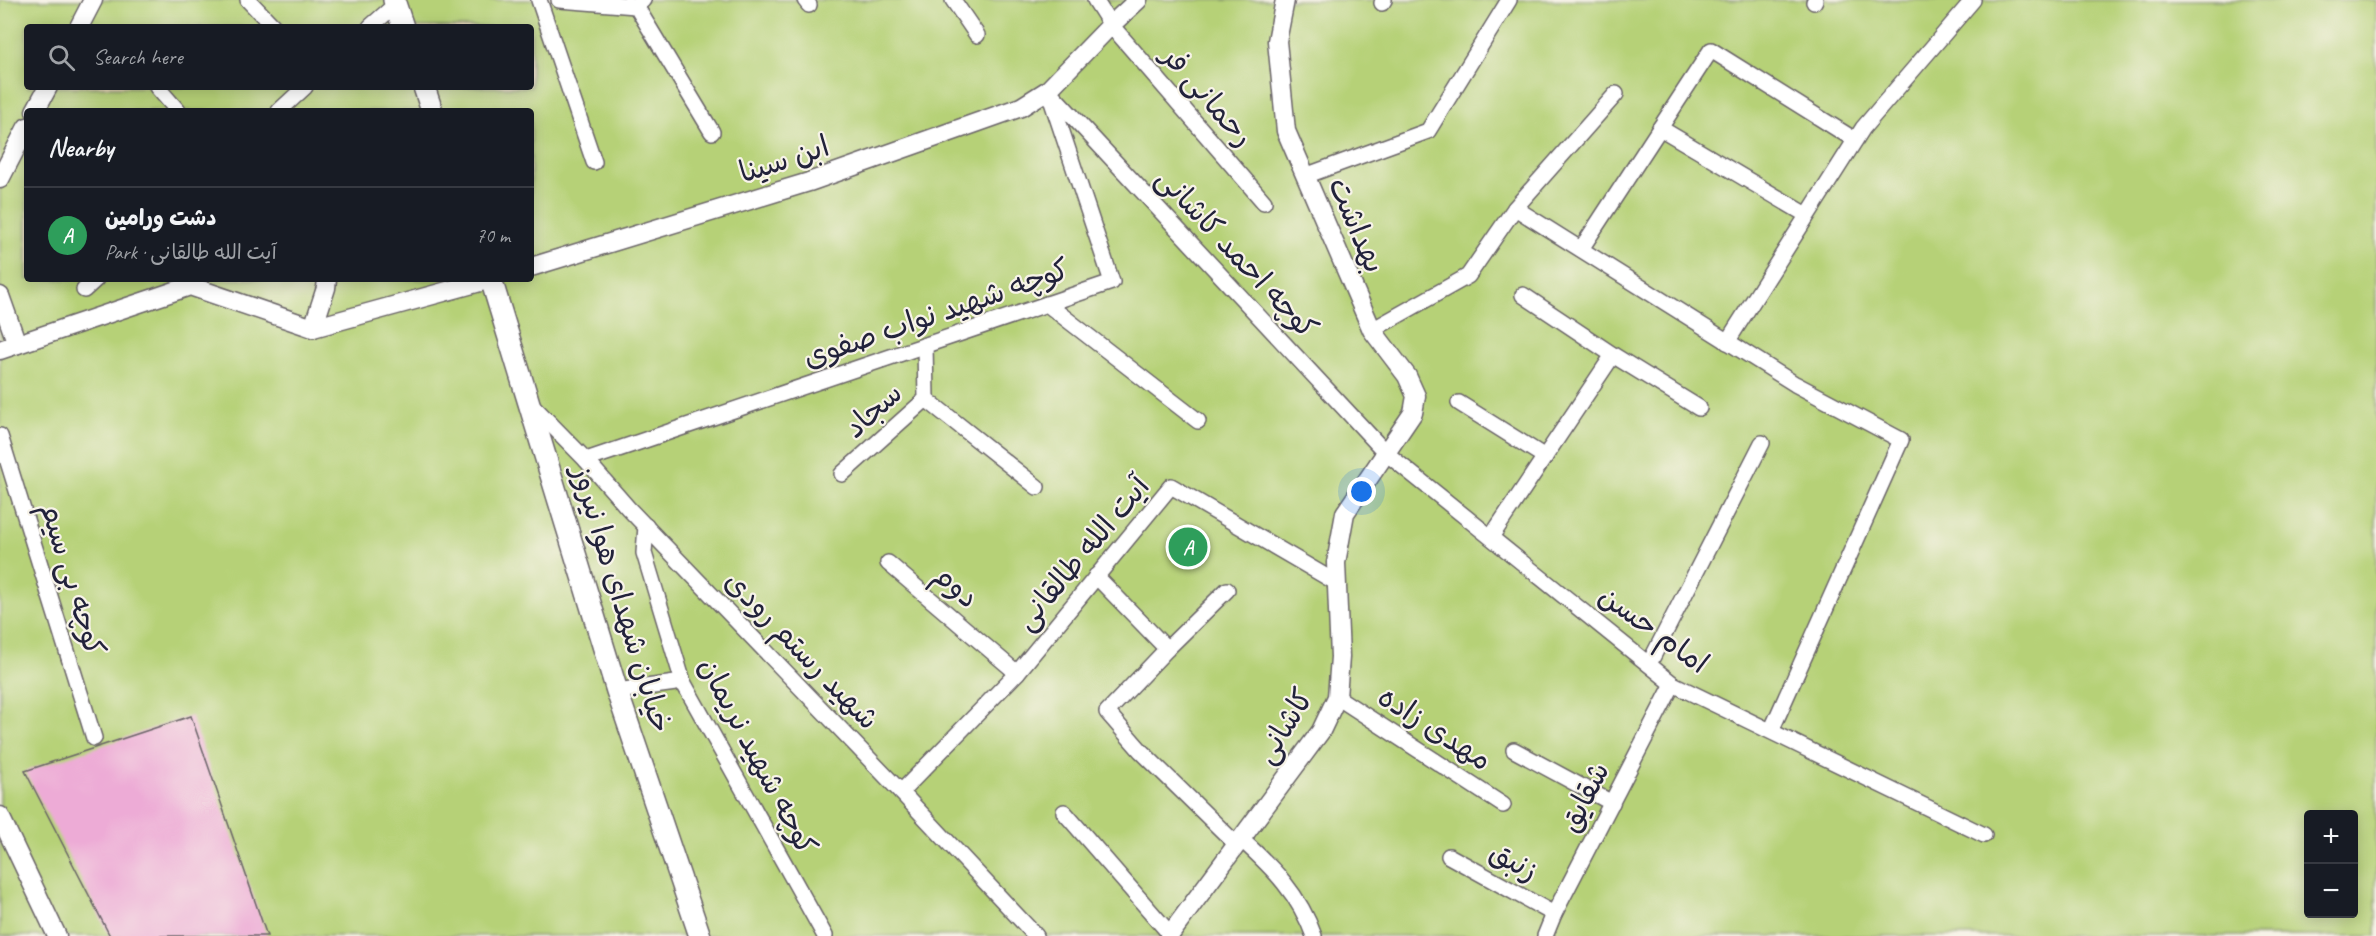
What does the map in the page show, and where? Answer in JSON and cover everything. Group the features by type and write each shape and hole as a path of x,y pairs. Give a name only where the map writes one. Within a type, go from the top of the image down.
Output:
{"main road":[{"path":"394,2 402,24"},
{"path":"425,90 431,108"},
{"name":"خیابان شهدای هوا نیروز","path":"492,282 618,690 700,936"}],"street":[{"path":"81,24 93,0"},
{"path":"248,0 271,24"},
{"path":"539,0 594,162"},
{"path":"560,0 640,3 712,132"},
{"path":"953,0 978,35"},
{"name":"رحمانی فر","path":"1095,0 1111,24 1264,202"},
{"name":"ابن سینا","path":"534,266 809,182 1021,106 1048,90 1111,24 1138,0"},
{"name":"بهداشت","path":"1285,0 1277,41 1286,131 1372,330 1407,376 1416,396 1413,413 1386,453"},
{"path":"1305,176 1428,131 1509,0"},
{"path":"1727,342 1863,128 1973,0"},
{"path":"373,24 394,2"},
{"path":"1581,249 1711,50 1855,140"},
{"path":"37,108 46,90"},
{"path":"160,90 176,108"},
{"path":"282,108 302,90"},
{"name":"کوچه شهید نواب صفوی","path":"586,460 1112,282 1048,90"},
{"name":"کوچه احمد کاشانی","path":"1048,90 1386,453"},
{"path":"1372,330 1468,276 1515,208 1616,94"},
{"path":"1660,128 1807,215"},
{"path":"0,179 24,133"},
{"path":"1515,208 1795,384 1901,440 1771,731"},
{"path":"313,328 327,282"},
{"path":"0,296 8,347 191,283 313,328 480,282"},
{"path":"1523,296 1699,408"},
{"path":"1047,304 1198,421"},
{"name":"سجاد","path":"842,474 926,399 925,345"},
{"path":"1491,537 1613,355"},
{"path":"926,399 1037,487"},
{"name":"شهید رستم رودی","path":"529,402 902,792 1036,936"},
{"path":"1459,403 1545,457"},
{"name":"کوچه بی سیم","path":"0,436 94,738"},
{"path":"1650,664 1762,443"},
{"name":"امام حسن","path":"1386,453 1674,684 1984,835"},
{"name":"کاشانی","path":"1170,935 1321,731 1337,697 1340,657 1336,563 1345,513 1386,453"},
{"name":"آیت الله طالقانی","path":"902,792 1017,673 1171,486 1336,583"},
{"name":"کوچه شهید نریمان","path":"646,526 644,553 683,682 825,936"},
{"name":"دوم","path":"888,563 1017,673"},
{"path":"1096,576 1167,649"},
{"path":"1227,590 1107,712 1141,751 1239,842 1275,870 1305,911 1314,936"},
{"path":"618,690 683,682"},
{"name":"شقایق","path":"1545,936 1554,914 1674,684"},
{"name":"مهدی زاده","path":"1337,697 1503,805"},
{"path":"1514,750 1612,803"},
{"path":"1064,812 1170,935"},
{"path":"0,816 57,936"},
{"name":"زنبق","path":"1449,856 1554,914"}],"green space":[{"path":"0,0 2376,0 2376,936 0,936"}],"building":[{"path":"191,716 267,936 110,936 25,771"}],"place":[{"name":"دشت ورامین","path":"1188,547"}]}
